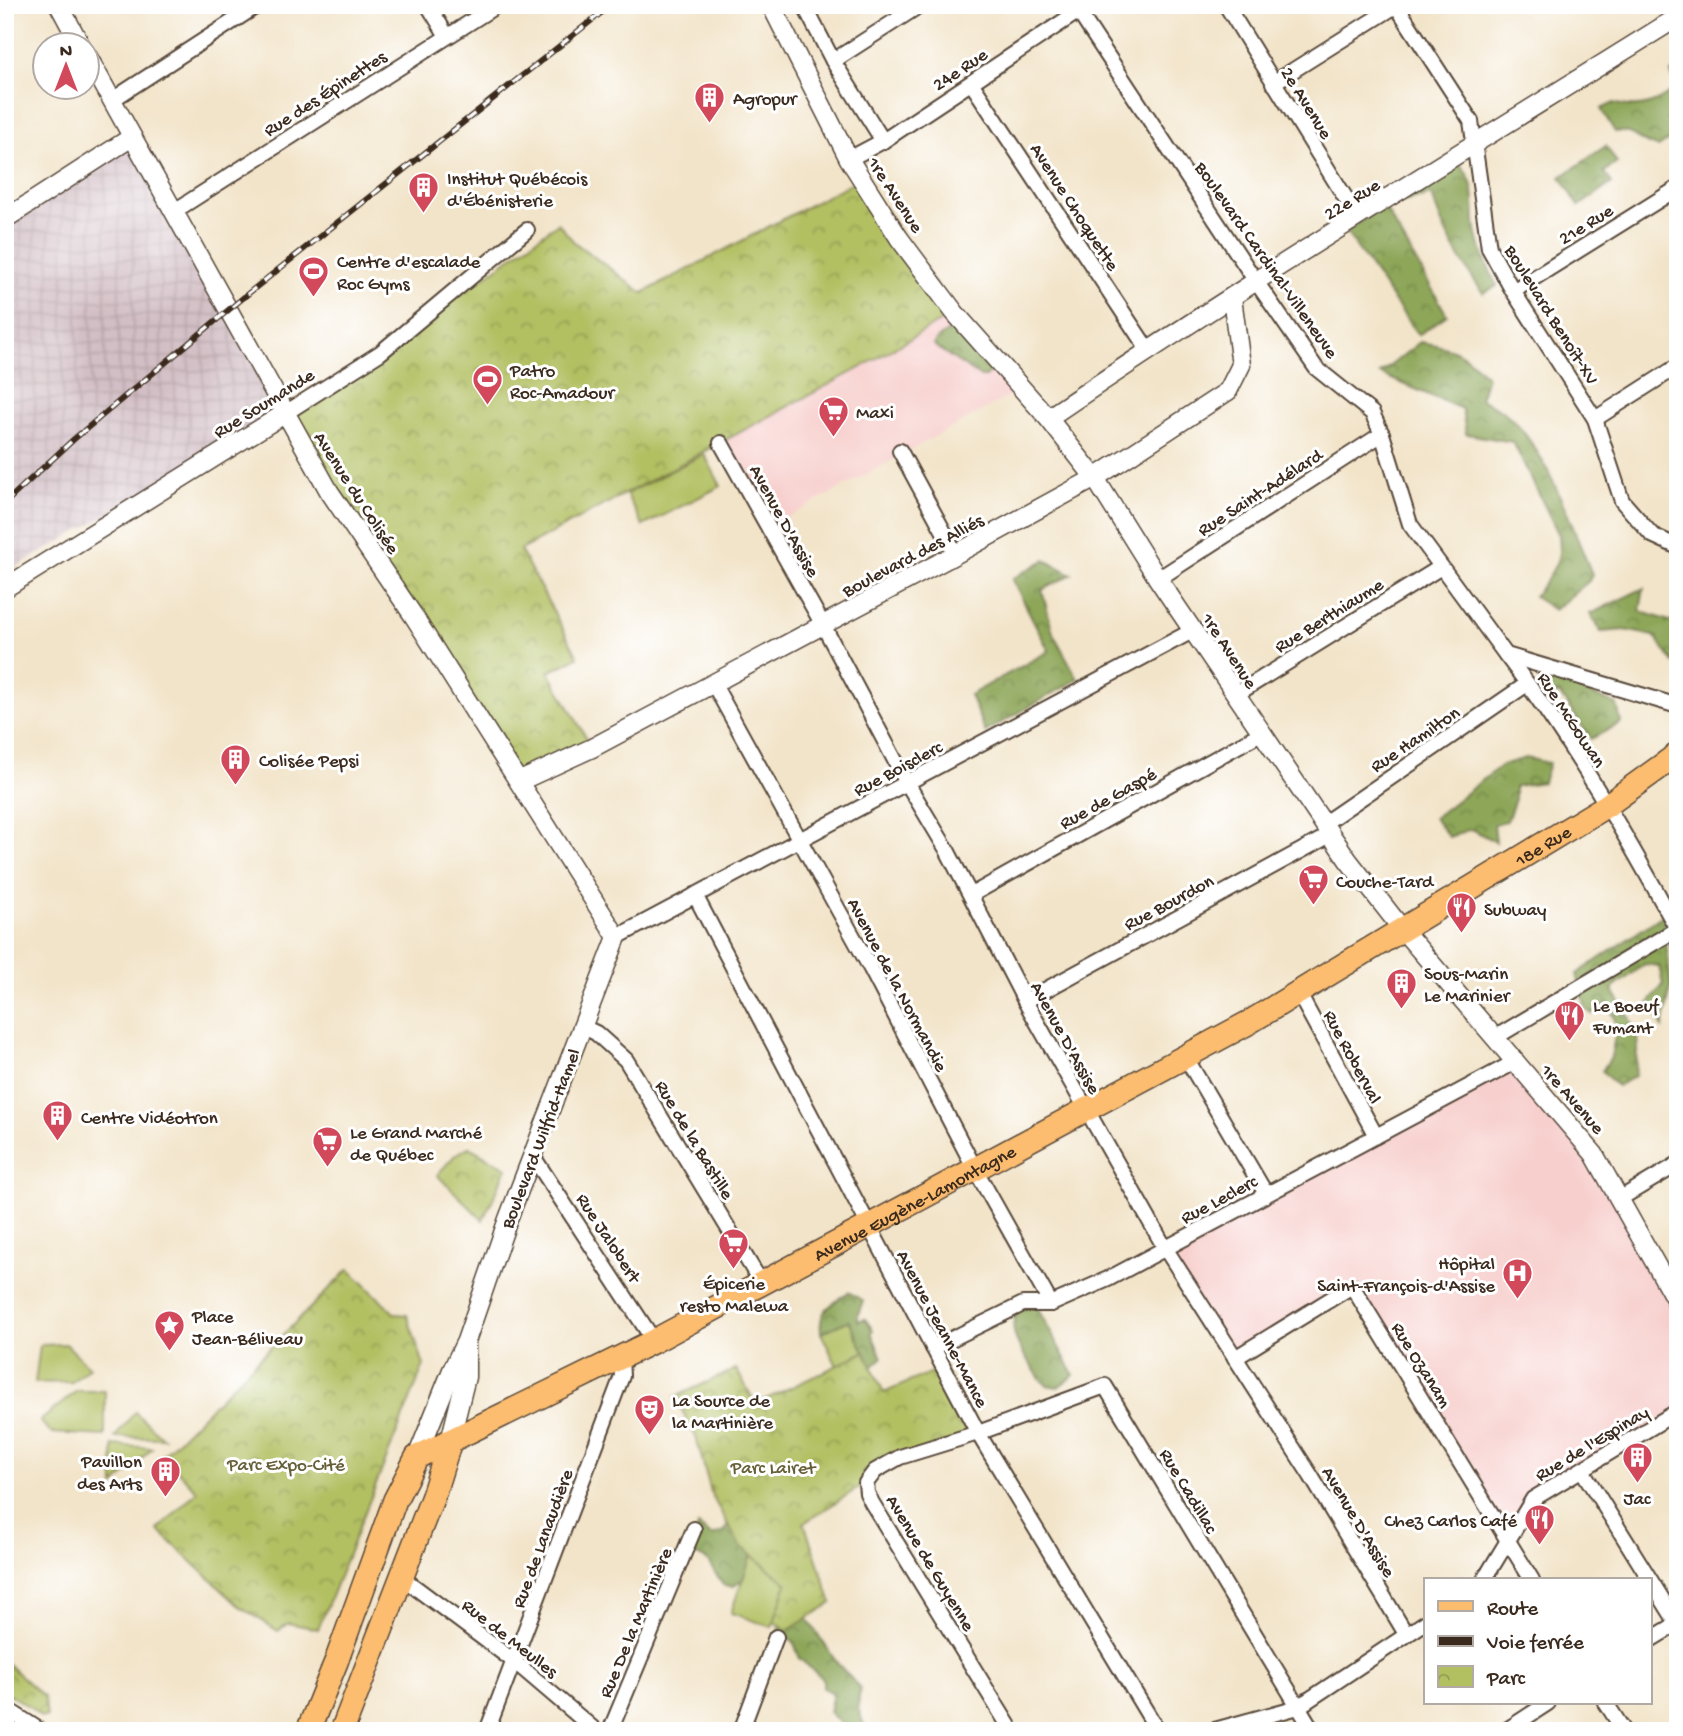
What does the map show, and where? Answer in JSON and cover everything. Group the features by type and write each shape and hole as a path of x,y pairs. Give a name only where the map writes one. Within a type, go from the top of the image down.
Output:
{"main road":[{"name":"18e Rue","path":"1402,929 1606,806 1678,754"},
{"name":"Avenue Eugène-Lamontagne","path":"417,1457 654,1341 1086,1110 1298,994 1402,929"},
{"name":"Boulevard Wilfrid-Hamel","path":"342,1731 433,1496 450,1441"},
{"name":"Boulevard Wilfrid-Hamel","path":"308,1731 395,1500 417,1457"}],"street":[{"path":"59,5 73,32"},
{"path":"111,100 258,5"},
{"path":"428,5 447,36"},
{"name":"Rue des Épinettes","path":"173,212 497,5"},
{"name":"1re Avenue","path":"771,5 849,159 926,277 1048,418 1095,478 1158,579 1326,830 1402,929 1555,1105 1594,1154 1678,1304"},
{"name":"1re Avenue","path":"804,5 834,61 883,141"},
{"path":"834,61 920,5"},
{"name":"2e Avenue","path":"1226,5 1358,218"},
{"path":"1273,83 1396,5"},
{"name":"Boulevard Benoît-XV","path":"1396,5 1471,121 1489,248 1513,291 1595,419 1622,501 1652,535 1678,547"},
{"name":"24e Rue","path":"849,159 883,141 972,84 1083,8"},
{"name":"Boulevard Cardinal-Villeneuve","path":"1083,8 1255,280 1316,368 1371,413 1382,434 1410,524 1506,655"},
{"name":"22e Rue","path":"1048,418 1148,350 1232,298 1255,280 1678,17"},
{"name":"Avenue du Colisée","path":"102,83 329,491 399,593 617,937"},
{"name":"Avenue Choquette","path":"972,84 1148,350"},
{"path":"5,219 131,137"},
{"name":"21e Rue","path":"1513,291 1678,188"},
{"name":"Rue Soumande","path":"5,588 380,353 527,230"},
{"name":"Boulevard des Alliés","path":"520,781 592,748 1095,478 1228,391 1241,365 1232,298"},
{"path":"1595,419 1678,366"},
{"name":"Rue Saint-Adélard","path":"1158,579 1382,434"},
{"name":"Avenue D'Assise","path":"721,443 971,895 1025,1000 1165,1248 1311,1476 1406,1634"},
{"path":"900,451 957,554"},
{"name":"Rue Berthiaume","path":"1236,695 1441,566"},
{"name":"Rue Boisclerc","path":"617,937 1194,630"},
{"path":"1506,655 1678,706"},
{"name":"Rue McGowan","path":"1506,655 1606,806"},
{"name":"Avenue de la Normandie","path":"713,683 871,969 975,1169 1051,1304"},
{"name":"Rue Hamilton","path":"1326,830 1527,684"},
{"name":"Rue de Gaspé","path":"971,895 1261,733"},
{"path":"1606,806 1677,929 1678,941"},
{"name":"Rue Bourdon","path":"1025,1000 1326,830"},
{"name":"Avenue Jeanne-Mance","path":"695,895 978,1433 1158,1731"},
{"path":"1496,1037 1677,929"},
{"name":"Boulevard Wilfrid-Hamel","path":"417,1457 466,1341 532,1155 617,937"},
{"name":"Rue Roberval","path":"1298,994 1376,1136"},
{"name":"Rue de la Bastille","path":"583,1027 596,1033 626,1060 761,1284"},
{"path":"1185,1056 1266,1194"},
{"name":"Rue Leclerc","path":"933,1349 1023,1304 1051,1304 1108,1279 1515,1062"},
{"name":"Rue Jalobert","path":"532,1155 654,1341"},
{"path":"1621,1198 1678,1164"},
{"name":"Rue Ozanam","path":"1235,1358 1352,1286 1531,1578"},
{"name":"Boulevard Wilfrid-Hamel","path":"450,1441 466,1377 466,1341"},
{"name":"Rue de Lanaudière","path":"487,1731 622,1376 621,1357"},
{"name":"Rue Cadillac","path":"978,1433 1105,1386 1313,1731"},
{"name":"Rue de l'Espinay","path":"1485,1578 1533,1499 1678,1411"},
{"name":"Avenue de Guyenne","path":"978,1433 900,1457 868,1478 867,1493 1012,1731"},
{"path":"1581,1470 1649,1578"},
{"name":"Rue De la Martinière","path":"610,1731 694,1529"},
{"name":"Rue de Meulles","path":"400,1576 515,1662 596,1731"},
{"path":"1652,1583 1677,1623 1652,1639"},
{"path":"1211,1731 1298,1707 1424,1623"},
{"path":"741,1731 776,1637"},
{"path":"1505,1731 1547,1704"},
{"path":"1607,1704 1623,1731"},
{"path":"5,1708 41,1731"}],"shaded area":[{"path":"132,137 284,414 5,573 5,219"},
{"path":"955,313 1022,389 768,528 721,443"},
{"name":"Hôpital Saint-François-d'Assise","path":"1515,1062 1556,1107 1678,1304 1678,1411 1533,1499 1508,1539 1352,1286 1235,1358 1165,1248"}],"green space":[{"path":"1678,69 1677,135 1658,147 1628,133 1615,132 1601,109 1614,103 1640,106 1662,98 1677,88 1671,73"},
{"path":"1606,146 1617,163 1604,172 1612,183 1579,206 1561,177"},
{"path":"1461,166 1471,182 1479,242 1497,286 1483,293 1453,246 1432,195 1401,202 1399,193 1447,168"},
{"path":"861,178 955,313 860,368 520,550 578,657 549,672 592,748 520,781 284,414 380,353 558,223 574,242 643,293"},
{"path":"1384,206 1447,315 1418,335 1346,232"},
{"path":"950,330 955,330 987,364 991,371 986,377 981,377 936,347 934,344 937,339"},
{"path":"1420,342 1441,346 1465,356 1487,377 1480,399 1504,412 1519,427 1533,445 1556,487 1592,574 1589,581 1554,610 1534,597 1557,562 1559,535 1513,442 1466,434 1462,409 1380,374"},
{"path":"704,454 721,486 643,526 626,494"},
{"path":"1045,560 1072,574 1042,590 1053,633 1078,679 985,732 970,695 1049,651 1012,579"},
{"path":"1644,588 1640,611 1678,624 1678,664 1674,663 1654,636 1625,630 1601,632 1590,614"},
{"path":"1553,679 1617,705 1621,723 1591,739 1559,693 1542,701 1543,691"},
{"path":"1526,758 1549,763 1543,782 1515,786 1515,799 1507,821 1494,824 1496,842 1471,829 1449,837 1434,818 1502,765"},
{"path":"1663,915 1671,986 1663,1027 1649,1003 1663,985 1659,966 1645,964 1612,989 1629,1017 1638,1039 1635,1076 1617,1086 1602,1071 1611,1057 1617,1026 1608,1003 1592,1014 1586,1009 1577,974"},
{"path":"469,1147 507,1168 483,1220 437,1175 456,1154"},
{"name":"Parc Expo-Cité","path":"349,1269 395,1314 407,1315 424,1365 318,1629 288,1623 278,1631 238,1605 158,1530 197,1491 163,1455"},
{"path":"849,1292 863,1301 858,1321 865,1319 873,1330 871,1332 882,1358 872,1367 883,1393 912,1417 843,1363 864,1352 849,1320 821,1333 822,1318 827,1308"},
{"path":"1033,1300 1074,1375 1058,1387 1047,1385 1041,1380 1016,1338 1013,1327 1015,1318 1021,1308"},
{"path":"849,1320 865,1352 837,1366 821,1333"},
{"path":"66,1344 89,1367 72,1382 35,1383 40,1345"},
{"name":"Parc Lairet","path":"865,1352 884,1393 943,1367 978,1433 935,1445 866,1483 804,1523 832,1603 788,1630 774,1622 787,1583 740,1546 712,1496 696,1437 675,1397 736,1369 756,1404"},
{"path":"77,1391 105,1391 105,1436 51,1433 40,1421"},
{"path":"135,1412 163,1438 115,1437"},
{"path":"113,1445 152,1448 114,1486"},
{"path":"730,1517 810,1598 807,1618 837,1663 860,1688 858,1708 866,1731 849,1731 829,1712 833,1694 823,1688 823,1679 800,1659 794,1643 778,1630 788,1601 787,1583 751,1555 743,1579 734,1586 723,1585 707,1560 693,1553 698,1526 712,1536 725,1531"},
{"path":"751,1554 787,1583 772,1627 731,1613"},
{"path":"5,1662 44,1697 47,1717 41,1717 5,1692"}],"railway":[{"path":"5,503 74,439 250,292 611,5"}],"place":[{"name":"Agropur","path":"710,124"},
{"name":"Institut Québécois d'Ébénisterie","path":"424,215"},
{"name":"Centre d'escalade Roc Gyms","path":"314,298"},
{"name":"Patro Roc-Amadour","path":"487,407"},
{"name":"Maxi","path":"833,438"},
{"name":"Colisée Pepsi","path":"236,786"},
{"name":"Couche-Tard","path":"1313,907"},
{"name":"Subway","path":"1461,935"},
{"name":"Sous-Marin Le Marinier","path":"1401,1010"},
{"name":"Le Boeuf Fumant","path":"1570,1042"},
{"name":"Centre Vidéotron","path":"58,1143"},
{"name":"Le Grand Marché de Québec","path":"327,1169"},
{"name":"Épicerie resto Malewa","path":"734,1270"},
{"name":"Hôpital Saint-François-d'Assise","path":"1518,1300"},
{"name":"Place Jean-Béliveau","path":"169,1353"},
{"name":"La Source de la Martinière","path":"649,1437"},
{"name":"Jac","path":"1637,1485"},
{"name":"Pavillon des Arts","path":"165,1498"},
{"name":"Chez Carlos Café","path":"1540,1546"}]}
